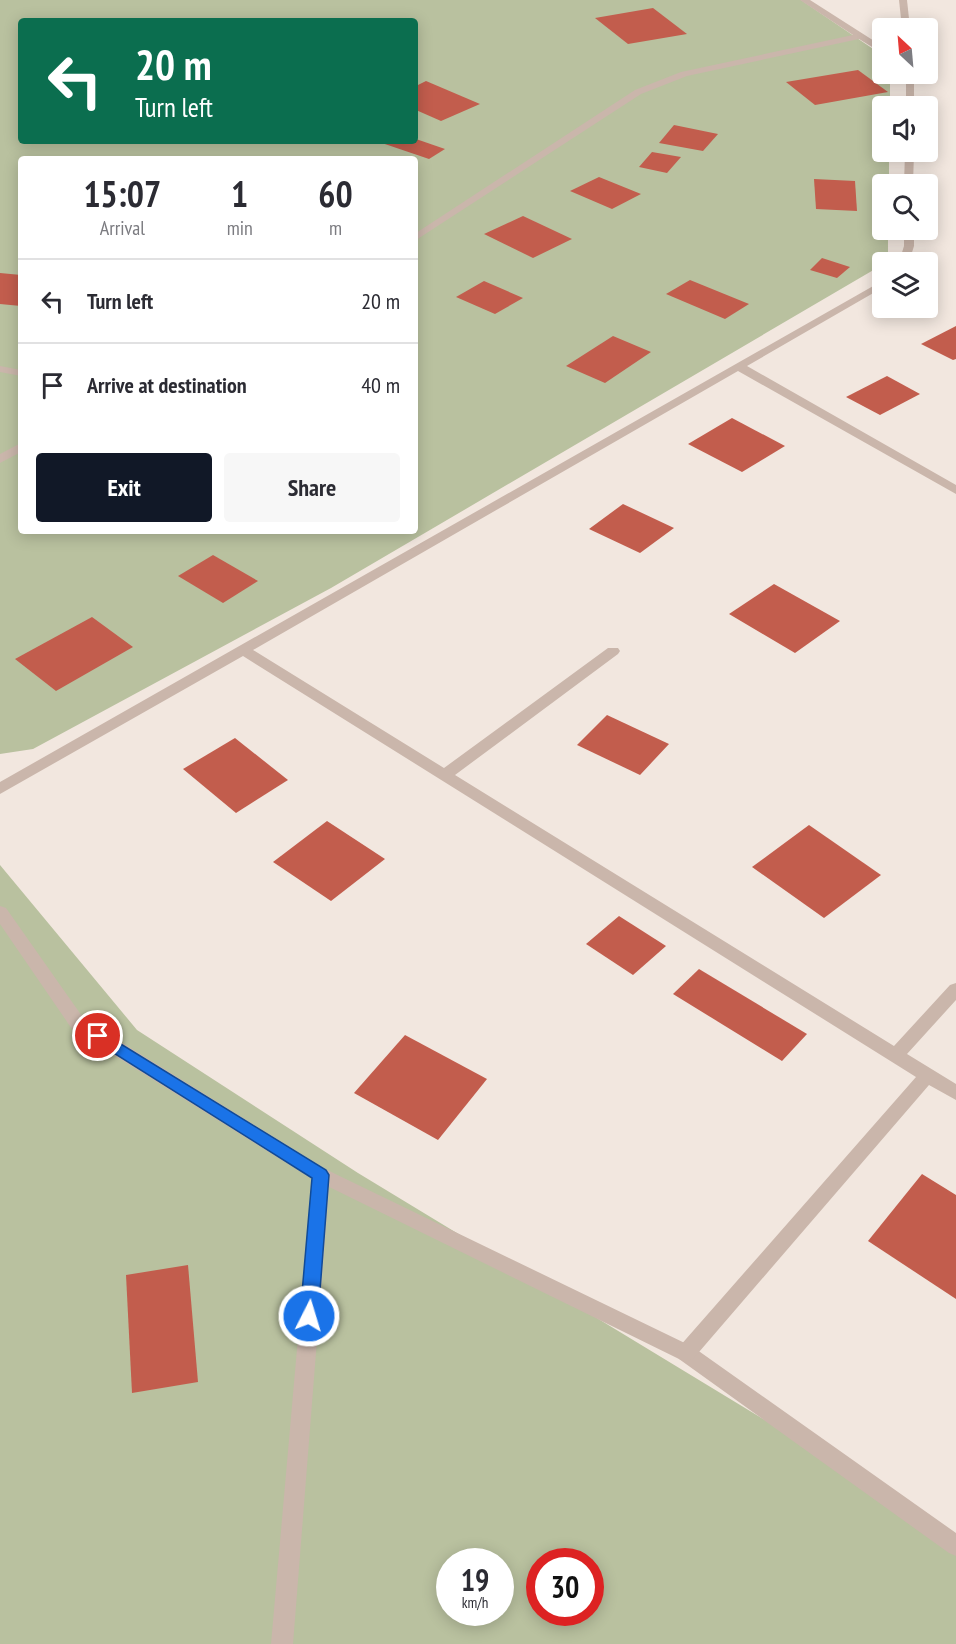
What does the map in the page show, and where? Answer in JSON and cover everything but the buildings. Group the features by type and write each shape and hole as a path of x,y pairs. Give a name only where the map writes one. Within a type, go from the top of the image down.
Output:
{"street":[{"path":"804,0 872,43"},
{"path":"903,0 905,18"},
{"path":"418,236 638,92 684,74 861,36"},
{"path":"0,789 872,290"},
{"path":"738,366 956,490"},
{"path":"0,369 18,372"},
{"path":"0,459 18,449"},
{"path":"243,650 956,1093"},
{"path":"445,775 613,651"},
{"path":"0,912 78,1024 321,1175 686,1353 956,1546"},
{"path":"895,1056 956,989"},
{"path":"686,1353 928,1076"},
{"path":"282,1644 321,1175"}],"green space":[{"path":"0,0 801,0 872,48 872,84 890,84 890,96 872,96 872,162 889,162 889,174 872,174 872,240 888,240 888,252 872,252 872,271 331,588 33,749 0,754"},
{"path":"0,865 137,1030 358,1173 956,1536 956,1644 0,1644"}],"route":[{"path":"98,1036 321,1175 309,1316"}]}
